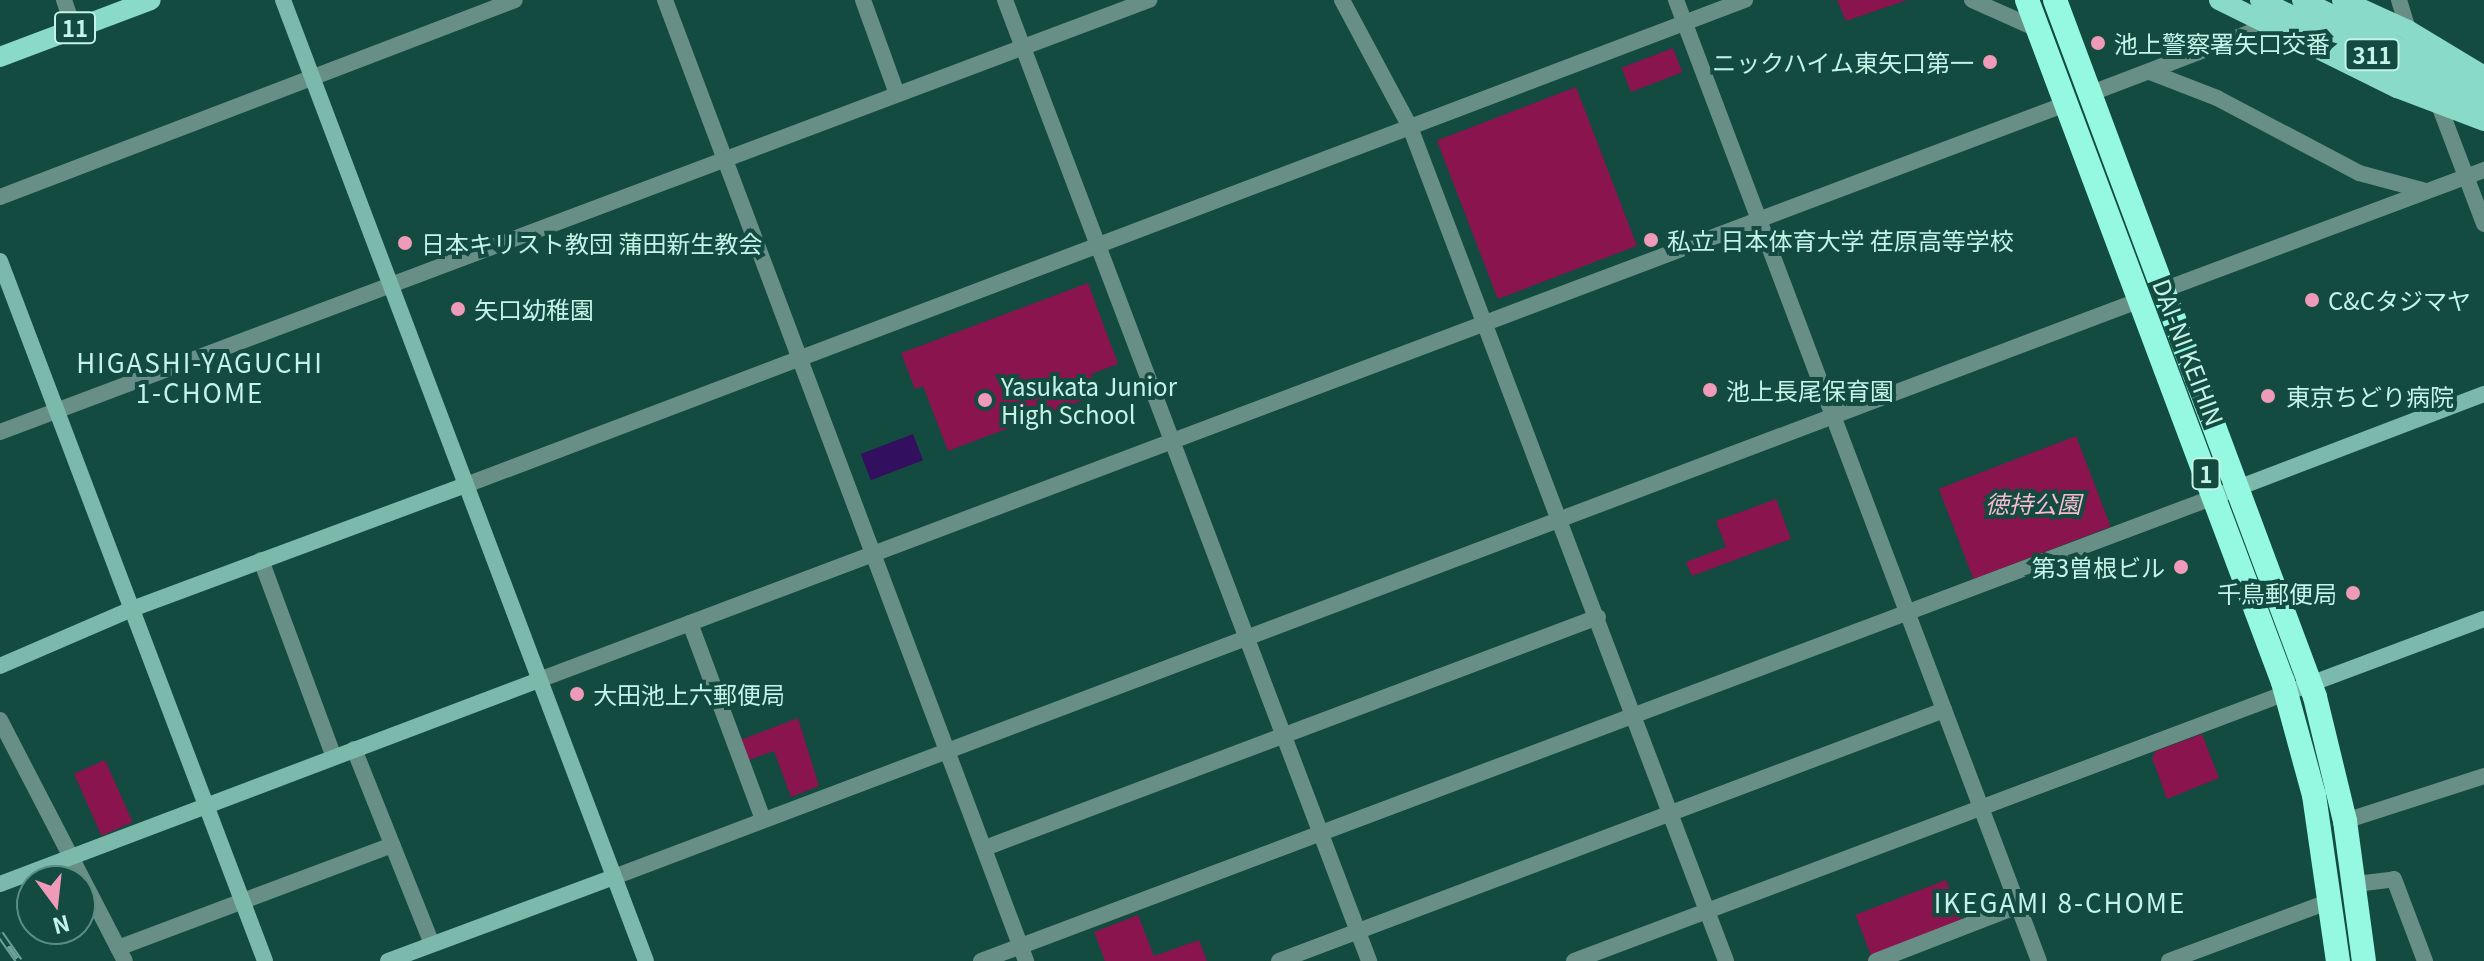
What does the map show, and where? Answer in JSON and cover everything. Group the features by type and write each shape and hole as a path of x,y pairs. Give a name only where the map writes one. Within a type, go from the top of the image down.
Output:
{"highway":[{"name":"DAI-NI KEIHIN","path":"2027,0 2286,693 2314,795 2333,900 2338,961"},
{"name":"DAI-NI KEIHIN","path":"2055,0 2310,684 2345,821 2356,884 2364,961"}],"main road":[{"name":"11","path":"0,57 151,0"},
{"path":"2219,0 2440,108 2484,121"},
{"name":"311","path":"2260,0 2484,109"},
{"name":"311","path":"2302,0 2484,89"},
{"path":"2342,0 2408,30 2484,76"}],"street":[{"path":"64,0 74,29"},
{"path":"283,0 646,961"},
{"path":"0,197 515,0"},
{"path":"665,0 1024,954"},
{"path":"863,0 897,94"},
{"path":"1005,0 1369,961"},
{"path":"0,432 1149,0"},
{"path":"1342,0 1410,127 1726,961"},
{"path":"1676,0 2039,961"},
{"path":"0,666 132,609 1745,0"},
{"path":"1972,0 2037,29"},
{"path":"2399,0 2408,30"},
{"path":"2089,94 2270,25"},
{"path":"2150,72 2217,98 2359,173 2427,191"},
{"path":"0,884 2066,104"},
{"path":"2440,108 2484,224"},
{"path":"2163,290 2484,170"},
{"path":"0,261 265,961"},
{"path":"388,961 2140,300"},
{"path":"981,961 1024,954 1319,834 2483,397"},
{"path":"261,560 334,757"},
{"path":"985,848 1598,617"},
{"path":"1574,961 2484,619"},
{"path":"690,623 763,819"},
{"path":"1279,961 1944,710"},
{"path":"0,720 121,954 242,901 392,845"},
{"path":"354,749 432,944"},
{"path":"2345,821 2375,815 2484,776"},
{"path":"2356,884 2394,879 2425,961"},
{"path":"2169,961 2333,900"},
{"path":"1876,961 2018,906"}],"green space":[{"path":"1837,0 1907,0 1846,21"},
{"path":"1673,48 1682,72 1631,92 1622,68"},
{"path":"1576,87 1637,246 1498,299 1437,140"},
{"path":"1088,283 1118,364 1091,374 1099,394 948,451 923,386 915,389 901,353"},
{"name":"徳持公園","path":"2076,436 2111,527 1974,579 1939,489"},
{"path":"1776,499 1791,539 1692,576 1686,562 1726,547 1716,521"},
{"path":"798,718 819,786 791,797 774,751 746,761 738,741"},
{"path":"2202,734 2219,778 2167,799 2152,758 2156,751"},
{"path":"105,760 133,822 102,836 74,774"},
{"path":"1946,880 1961,920 1871,955 1855,915"},
{"path":"1138,915 1154,956 1199,940 1207,961 1105,961 1094,932"}],"shaded area":[{"path":"913,434 923,460 871,480 861,454"}],"railway":[{"path":"0,934 19,961"}],"place":[{"name":"池上警察署矢口交番","path":"2098,43"},
{"name":"ニックハイム東矢口第一","path":"1990,62"},
{"name":"私立 日本体育大学 荏原高等学校","path":"1651,240"},
{"name":"日本キリスト教団 蒲田新生教会","path":"405,243"},
{"name":"C&Cタジマヤ","path":"2312,300"},
{"name":"矢口幼稚園","path":"458,309"},
{"name":"池上長尾保育園","path":"1710,390"},
{"name":"東京ちどり病院","path":"2268,396"},
{"name":"Yasukata Junior High School","path":"985,400"},
{"name":"第3曽根ビル","path":"2181,567"},
{"name":"千鳥郵便局","path":"2353,593"},
{"name":"大田池上六郵便局","path":"577,694"}],"district":[{"name":"HIGASHI-YAGUCHI 1-CHOME","path":"200,377"},
{"name":"IKEGAMI 8-CHOME","path":"2060,902"}]}
